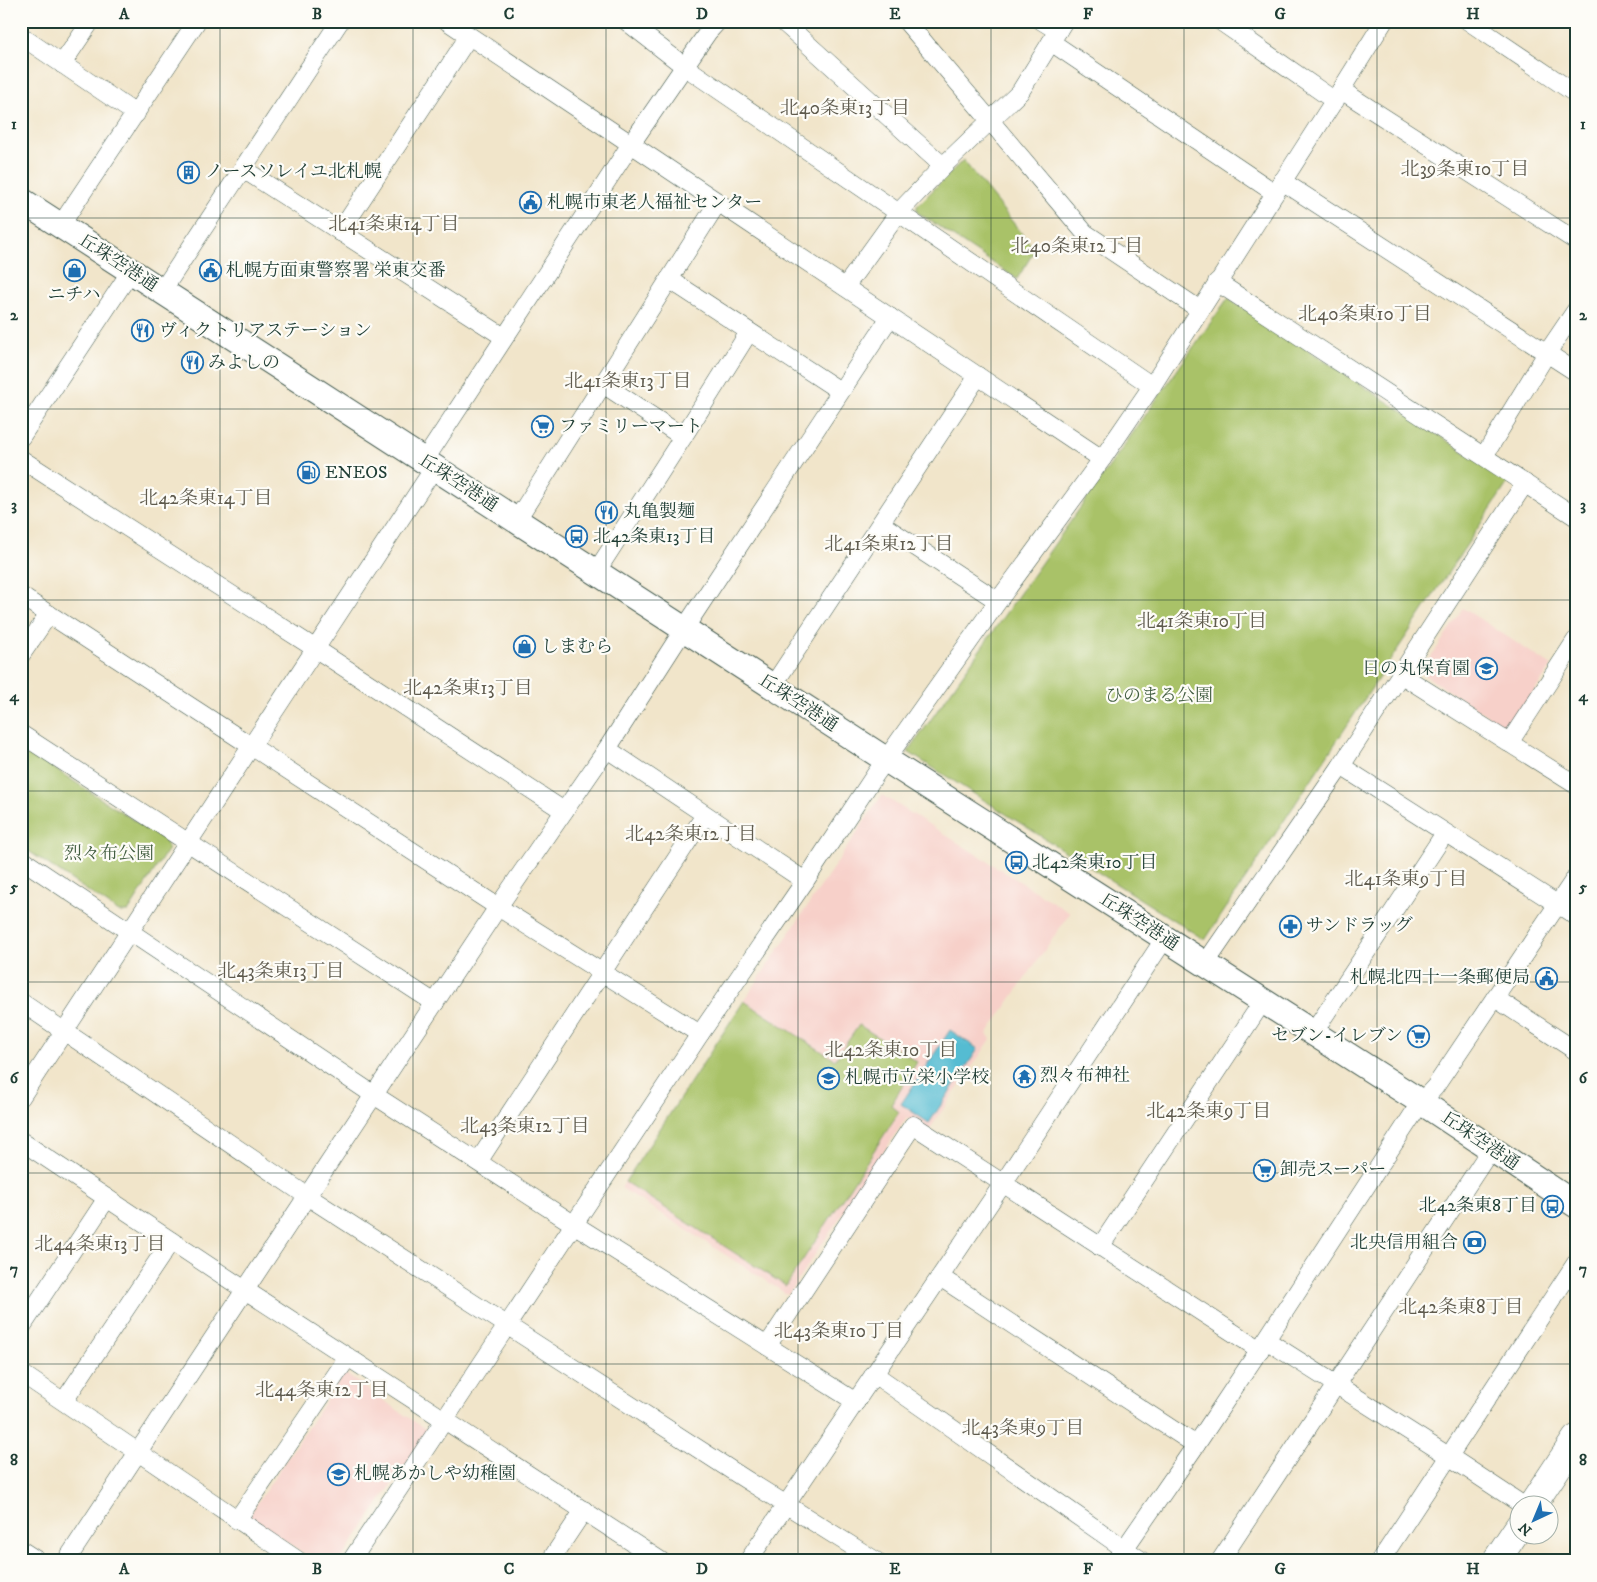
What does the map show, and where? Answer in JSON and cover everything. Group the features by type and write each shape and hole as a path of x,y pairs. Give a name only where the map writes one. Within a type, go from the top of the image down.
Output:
{"main road":[{"name":"丘珠空港通","path":"21,200 885,759 1421,1102 1576,1205"},
{"path":"1540,1494 1576,1439"},
{"path":"1496,1561 1510,1540"}],"street":[{"path":"62,64 91,21"},
{"path":"60,226 197,21"},
{"path":"162,291 340,21"},
{"path":"447,21 1102,459"},
{"path":"626,21 684,66 1152,386"},
{"path":"21,1097 316,649 504,337 631,144 708,32 718,21"},
{"path":"782,21 943,166"},
{"path":"906,21 1085,233 1200,310"},
{"path":"1042,21 1278,187 1576,372"},
{"path":"1220,21 1338,96 1576,241"},
{"path":"350,1561 885,759 1102,459 1152,386 1384,21"},
{"path":"1468,21 1576,94"},
{"path":"845,287 898,212 1020,92 1057,32"},
{"path":"21,36 136,114"},
{"path":"340,232 469,36"},
{"path":"243,169 504,337"},
{"path":"516,521 718,202"},
{"path":"21,437 131,272"},
{"path":"669,279 840,391"},
{"path":"1217,282 1576,517"},
{"path":"1484,456 1547,353 1576,310"},
{"path":"66,1561 498,907 606,749 890,317"},
{"path":"596,572 748,332"},
{"path":"772,686 978,376"},
{"path":"603,384 683,437"},
{"path":"21,459 564,811"},
{"path":"1205,964 1341,766 1525,483"},
{"path":"881,524 998,601"},
{"path":"21,596 498,907 700,1034"},
{"path":"21,655 49,614"},
{"path":"1508,743 1576,640"},
{"path":"1400,674 1576,785"},
{"path":"21,734 435,1003"},
{"path":"606,749 805,881"},
{"path":"1341,766 1576,916"},
{"path":"478,1162 706,814"},
{"path":"1313,1033 1445,832"},
{"path":"21,859 374,1095 575,1225 856,1402"},
{"path":"1120,1554 1263,1345 1421,1102 1435,1088 1576,877"},
{"path":"748,1561 1003,1184 1165,938"},
{"path":"1495,998 1576,1051"},
{"path":"1100,1247 1263,1001"},
{"path":"21,1002 307,1196 876,1561"},
{"path":"767,1346 913,1125 1100,1247 1263,1345 1336,1385 1510,1497"},
{"path":"21,1140 244,1290 661,1561"},
{"path":"1220,1561 1492,1149"},
{"path":"21,1328 107,1198"},
{"path":"64,1401 171,1241"},
{"path":"1380,1561 1576,1263"},
{"path":"940,1277 1196,1445"},
{"path":"237,1520 348,1357"},
{"path":"21,1373 138,1450 299,1561"},
{"path":"874,1374 1120,1554 1142,1561"},
{"path":"550,1561 584,1510"},
{"path":"21,1550 38,1561"}],"shaded area":[{"name":"日の丸保育園","path":"1463,608 1552,666 1508,729 1421,673"},
{"name":"札幌市立栄小学校","path":"882,795 1070,913 987,1034 991,1039 929,1130 907,1117 788,1295 621,1188"},
{"name":"札幌あかしや幼稚園","path":"344,1373 428,1431 340,1561 316,1561 248,1517"}],"green space":[{"path":"963,160 1035,250 1017,279 917,212 917,206"},
{"name":"ひのまる公園","path":"1228,298 1509,481 1205,940 908,752"},
{"name":"烈々布公園","path":"21,747 166,841 168,849 128,912 119,912 21,846"},
{"path":"744,1001 835,1060 859,1025 917,1062 891,1105 899,1112 786,1286 625,1182"}],"water":[{"path":"950,1030 978,1049 929,1123 901,1104"}],"place":[{"name":"ノースソレイユ北札幌","path":"189,172"},
{"name":"札幌市東老人福祉センター","path":"531,203"},
{"name":"ニチハ","path":"74,270"},
{"name":"札幌方面東警察署 栄東交番","path":"210,271"},
{"name":"ヴィクトリアステーション","path":"143,331"},
{"name":"みよしの","path":"192,363"},
{"name":"ファミリーマート","path":"543,427"},
{"name":"ENEOS","path":"309,473"},
{"name":"丸亀製麺","path":"607,512"},
{"name":"北42条東13丁目","path":"577,537"},
{"name":"しまむら","path":"525,647"},
{"name":"日の丸保育園","path":"1486,669"},
{"name":"北42条東10丁目","path":"1016,863"},
{"name":"サンドラッグ","path":"1290,926"},
{"name":"札幌北四十一条郵便局","path":"1546,978"},
{"name":"セブン-イレブン","path":"1419,1036"},
{"name":"烈々布神社","path":"1024,1076"},
{"name":"札幌市立栄小学校","path":"829,1078"},
{"name":"卸売スーパー","path":"1264,1170"},
{"name":"北42条東8丁目","path":"1553,1206"},
{"name":"北央信用組合","path":"1474,1243"},
{"name":"札幌あかしや幼稚園","path":"338,1474"}],"district":[{"name":"北40条東13丁目","path":"845,108"},
{"name":"北39条東10丁目","path":"1465,169"},
{"name":"北41条東14丁目","path":"394,224"},
{"name":"北40条東12丁目","path":"1077,246"},
{"name":"北40条東10丁目","path":"1365,314"},
{"name":"北41条東13丁目","path":"628,381"},
{"name":"北42条東14丁目","path":"206,498"},
{"name":"北41条東12丁目","path":"889,544"},
{"name":"北41条東10丁目","path":"1202,621"},
{"name":"北42条東13丁目","path":"468,688"},
{"name":"北42条東12丁目","path":"691,834"},
{"name":"北41条東9丁目","path":"1406,879"},
{"name":"北43条東13丁目","path":"281,971"},
{"name":"北42条東10丁目","path":"891,1050"},
{"name":"北42条東9丁目","path":"1209,1111"},
{"name":"北43条東12丁目","path":"525,1126"},
{"name":"北44条東13丁目","path":"100,1244"},
{"name":"北42条東8丁目","path":"1461,1307"},
{"name":"北43条東10丁目","path":"839,1331"},
{"name":"北44条東12丁目","path":"322,1390"},
{"name":"北43条東9丁目","path":"1023,1428"}]}
